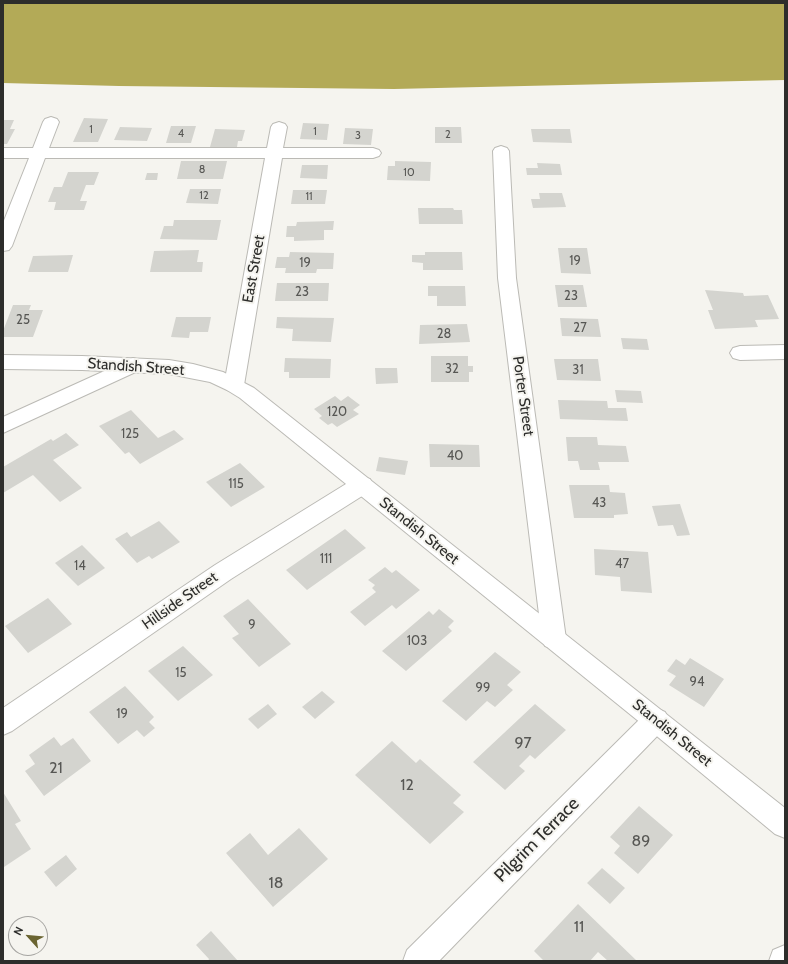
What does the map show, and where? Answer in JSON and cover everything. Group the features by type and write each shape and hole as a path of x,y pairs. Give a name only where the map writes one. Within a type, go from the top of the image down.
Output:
{"street":[{"path":"3,246 51,122"},
{"name":"East Street","path":"234,385 279,127"},
{"name":"Porter Street","path":"501,151 507,278 554,639"},
{"path":"3,153 372,153"},
{"path":"740,353 785,352"},
{"name":"Standish Street","path":"3,362 82,363 169,367 193,370 216,377 234,385 362,485 785,825"},
{"path":"3,426 133,365"},
{"name":"Hillside Street","path":"3,723 223,572 362,485"},
{"name":"Pilgrim Terrace","path":"418,961 656,720"}],"shaded area":[{"path":"3,3 785,3 785,80 394,89 119,86 3,83"}],"building":[{"path":"84,118 108,119 98,142 73,142"},
{"path":"3,120 14,120 10,129 15,129 7,144 3,144"},
{"path":"303,123 329,124 327,140 300,139"},
{"path":"171,126 196,126 191,143 166,143"},
{"path":"120,127 152,128 147,141 114,140"},
{"path":"435,127 461,127 462,143 435,143"},
{"path":"345,128 373,129 371,145 343,144"},
{"path":"215,129 245,130 242,141 238,141 237,147 210,147"},
{"path":"531,129 570,129 572,143 533,142"},
{"path":"181,161 227,161 223,179 177,179"},
{"path":"395,161 431,162 430,181 387,180 388,166 395,166"},
{"path":"537,163 560,164 562,175 527,175 526,168 538,168"},
{"path":"302,165 328,165 327,179 300,178"},
{"path":"68,172 99,172 94,185 86,185 80,201 87,201 84,210 54,210 56,202 48,202 54,187 62,187"},
{"path":"147,173 158,173 157,180 145,180"},
{"path":"190,189 221,189 218,204 186,203"},
{"path":"293,190 327,190 325,204 291,204"},
{"path":"539,193 562,193 566,207 533,208 531,199 540,199"},
{"path":"418,208 453,208 454,210 462,210 463,224 419,224"},
{"path":"174,220 221,220 217,240 160,239 164,226 173,226"},
{"path":"334,221 333,230 324,230 324,240 294,241 294,237 286,237 287,226 296,226 297,222"},
{"path":"558,248 587,248 591,274 561,273"},
{"path":"199,250 197,262 203,262 202,272 150,272 154,251"},
{"path":"290,252 334,253 333,269 317,269 316,273 285,273 286,268 275,268 277,257 289,257"},
{"path":"425,252 462,252 463,270 423,270 423,263 412,262 412,255 425,255"},
{"path":"73,255 68,272 28,272 33,256"},
{"path":"277,283 329,283 328,301 275,301"},
{"path":"555,285 583,285 587,307 558,307"},
{"path":"428,286 465,286 466,306 437,306 437,296 428,296"},
{"path":"705,290 743,293 744,296 768,295 779,319 755,320 758,327 715,329 708,310 713,310"},
{"path":"13,305 31,305 29,310 43,310 33,337 3,337 3,331"},
{"path":"176,317 211,317 208,332 190,332 189,338 171,337"},
{"path":"277,317 334,318 331,342 292,341 293,329 276,328"},
{"path":"560,318 598,319 601,337 562,336"},
{"path":"467,324 470,342 419,344 420,325"},
{"path":"621,338 647,339 649,350 623,349"},
{"path":"431,356 468,356 468,366 473,366 473,372 469,372 469,382 431,382"},
{"path":"285,358 331,359 330,378 289,378 289,372 284,372"},
{"path":"554,359 598,359 601,381 557,380"},
{"path":"375,368 397,368 398,383 376,384"},
{"path":"615,390 641,391 643,403 617,402"},
{"path":"335,396 341,401 348,396 360,405 353,410 359,414 337,427 332,423 328,425 319,418 322,416 314,409"},
{"path":"558,400 607,401 608,408 626,408 628,421 560,419"},
{"path":"131,410 158,438 174,430 184,439 140,464 129,452 125,454 99,426"},
{"path":"66,433 79,445 53,460 82,488 60,502 33,475 3,493 3,467 51,439 53,441"},
{"path":"566,437 597,437 598,445 626,446 629,462 598,462 600,470 580,470 578,461 568,461"},
{"path":"429,444 479,445 480,467 430,467"},
{"path":"379,457 408,461 405,475 376,471"},
{"path":"240,463 265,487 231,507 206,482"},
{"path":"569,485 609,485 610,492 625,493 628,514 614,515 614,518 574,518"},
{"path":"680,504 690,535 677,536 673,525 658,526 652,506"},
{"path":"159,521 180,542 152,559 149,556 137,563 115,539 127,532 131,537"},
{"path":"345,529 366,548 307,590 286,570"},
{"path":"82,545 105,568 78,586 55,563"},
{"path":"594,549 648,552 652,593 621,591 620,577 595,575"},
{"path":"385,567 392,573 396,570 420,590 396,609 392,605 365,626 350,612 376,592 372,588 375,585 368,580"},
{"path":"48,598 72,624 28,653 5,626"},
{"path":"248,599 291,644 259,667 232,638 239,634 223,616"},
{"path":"439,609 454,621 448,627 452,631 406,671 382,651 429,611 433,615"},
{"path":"183,646 213,675 178,701 148,671"},
{"path":"495,652 521,672 507,685 513,690 495,707 487,701 466,721 442,701"},
{"path":"690,658 724,679 704,707 669,685 676,676 667,671 676,659 685,665"},
{"path":"125,686 154,717 149,722 155,728 144,737 137,730 118,744 89,712"},
{"path":"322,691 335,702 315,719 302,707"},
{"path":"268,704 277,714 258,729 248,719"},
{"path":"535,704 566,730 535,759 530,755 519,766 525,771 505,790 473,762"},
{"path":"54,737 61,746 73,738 91,761 44,796 25,771 35,764 29,755"},
{"path":"392,741 416,763 420,759 461,795 453,803 464,812 430,844 355,775"},
{"path":"3,792 21,821 15,824 31,849 4,867"},
{"path":"639,806 673,835 638,874 614,853 620,846 610,837"},
{"path":"299,828 328,859 273,907 226,853 250,833 268,855"},
{"path":"66,855 77,869 56,887 44,872"},
{"path":"602,868 625,888 610,904 587,883"},
{"path":"578,904 637,961 608,961 598,952 590,961 544,961 534,951"},
{"path":"211,931 238,961 208,961 209,959 196,945"}]}
